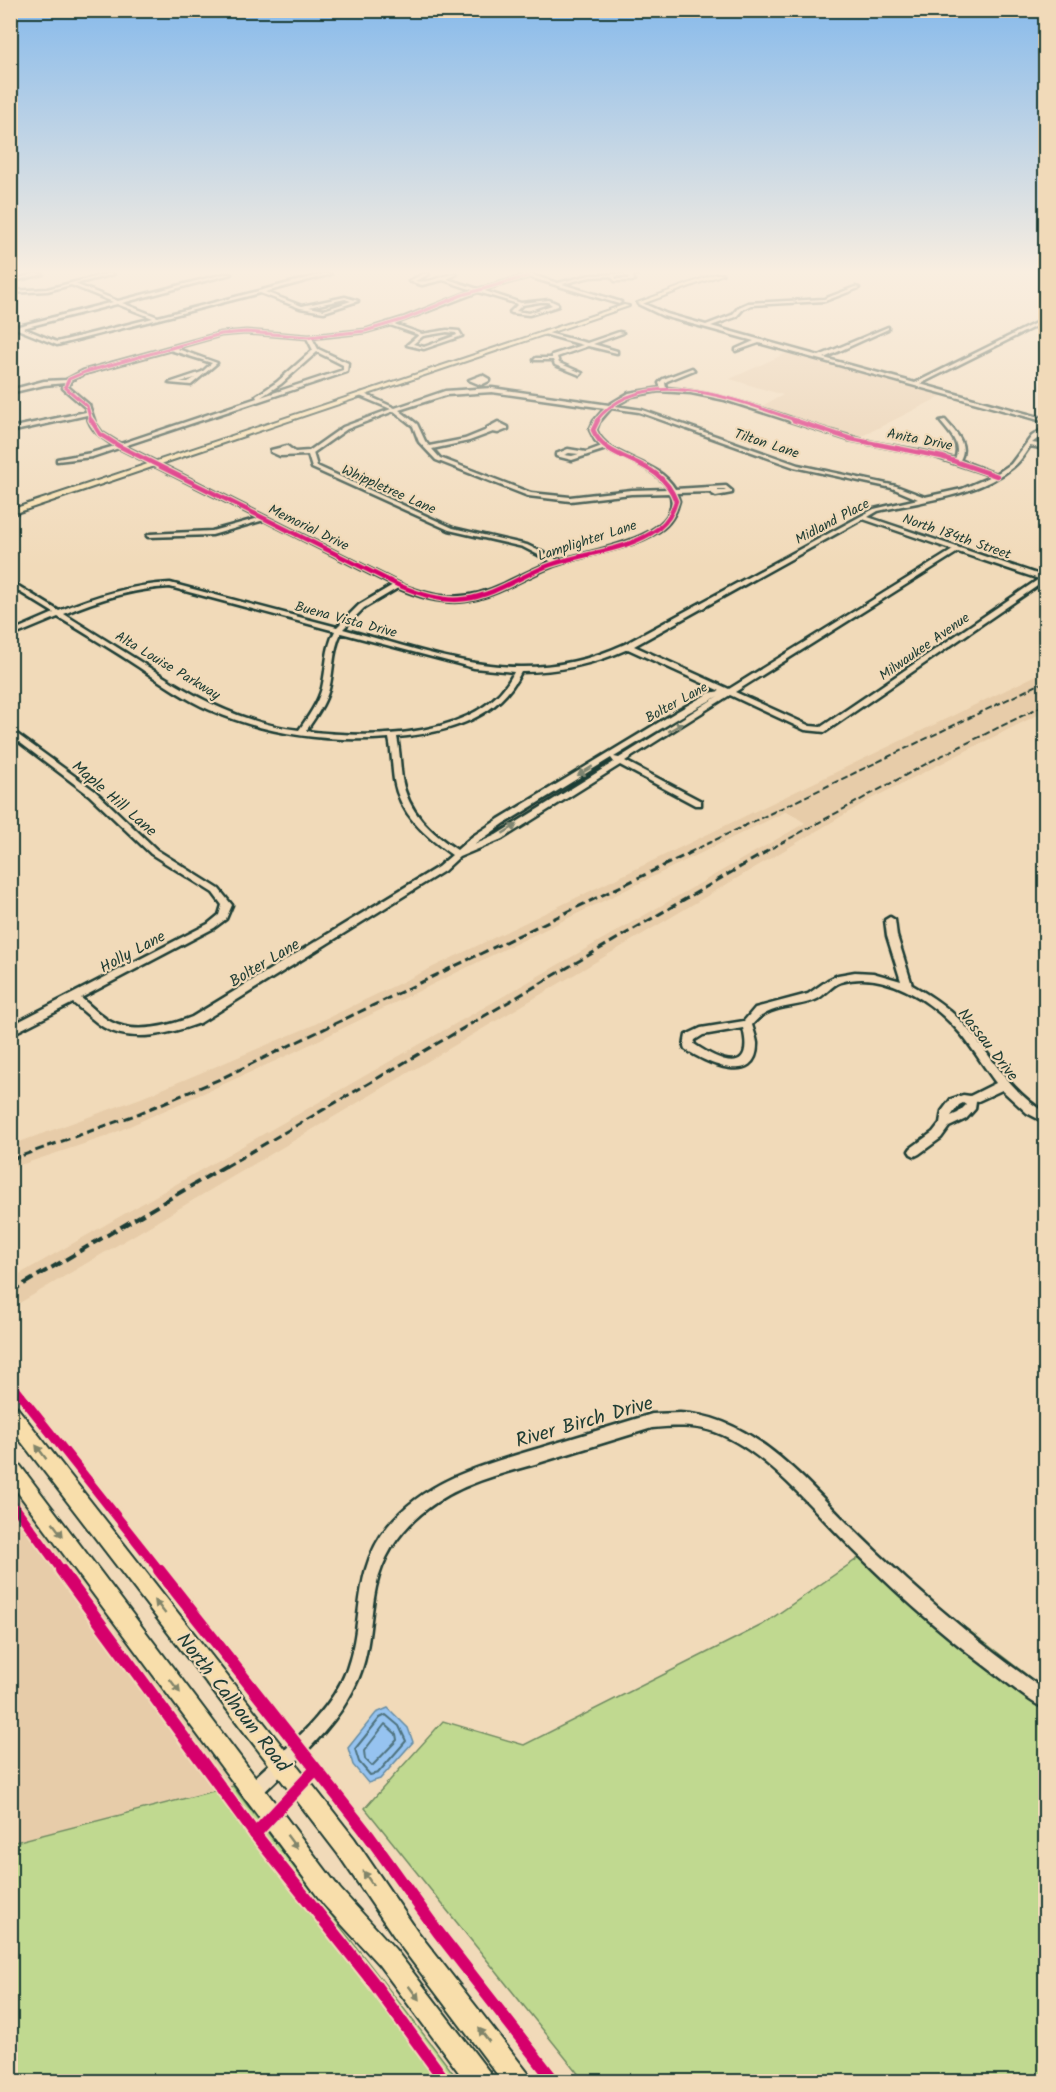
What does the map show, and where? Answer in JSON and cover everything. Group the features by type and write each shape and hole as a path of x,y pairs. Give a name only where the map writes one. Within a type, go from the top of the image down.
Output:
{"main road":[{"path":"10,513 431,372"},
{"name":"North Calhoun Road","path":"10,1412 346,1846 410,1940 519,2082"},
{"name":"North Calhoun Road","path":"10,1466 332,1896 387,1958 481,2082"}],"street":[{"path":"10,392 44,383 66,381 86,372"},
{"path":"237,407 279,383 292,372"},
{"path":"59,460 84,457 343,372"},
{"path":"575,372 580,374"},
{"path":"663,385 687,372"},
{"path":"867,372 1046,422"},
{"path":"915,385 942,372"},
{"path":"204,373 186,385 172,383 177,379 204,373"},
{"name":"Memorial Drive","path":"66,381 65,388 83,401 100,434 153,465 398,585 430,598 458,599"},
{"name":"Anita Drive","path":"611,406 635,393 663,385 709,394 852,439 957,460 997,476"},
{"name":"Tilton Lane","path":"393,410 438,395 478,386 611,406 653,415 796,466 894,486 924,499"},
{"path":"362,395 414,423 422,442 445,462 513,490 539,497 570,499 672,489 712,490"},
{"path":"352,398 384,410 393,410"},
{"path":"611,406 593,427 596,438 606,447 654,470 672,489"},
{"path":"292,452 310,453 345,428 393,410"},
{"path":"10,430 88,413"},
{"path":"943,421 961,445 961,453 957,460"},
{"name":"Midland Place","path":"628,646 881,508 964,490 997,476 1013,465 1034,437 1046,429"},
{"path":"428,448 467,440 492,430"},
{"path":"1030,444 1046,447"},
{"path":"584,453 606,447"},
{"name":"Whippletree Lane","path":"310,453 314,467 365,492 451,529 525,546 558,563"},
{"name":"Lamplighter Lane","path":"458,599 490,594 529,573 629,543 662,526 675,507 672,489"},
{"name":"North 184th Street","path":"862,517 1044,578"},
{"path":"150,536 212,533 262,519"},
{"name":"Bolter Lane","path":"458,855 499,837 958,549"},
{"name":"Milwaukee Avenue","path":"727,692 815,730 827,728 1044,578"},
{"name":"Alta Louise Parkway","path":"10,583 212,708 258,723 302,731 334,735 393,736 441,728 475,715 500,698 518,671"},
{"name":"Buena Vista Drive","path":"10,634 124,591 170,585 462,663 518,671 583,664 628,646"},
{"path":"302,731 323,695 328,680 329,653 339,629 365,604 398,585"},
{"path":"628,646 727,692"},
{"name":"Bolter Lane","path":"74,998 107,1024 119,1029 153,1031 186,1024 214,1010 348,928 441,868 476,838 609,756 712,695 727,692"},
{"name":"Maple Hill Lane","path":"10,732 92,794 154,852 202,883"},
{"path":"393,736 398,782 410,814 435,839 458,855"},
{"path":"609,756 698,803"},
{"name":"Holly Lane","path":"10,1031 219,921 226,911 226,900 202,883"},
{"path":"890,920 892,936 908,988"},
{"name":"Nassau Drive","path":"747,1024 760,1011 814,996 835,980 867,975 886,978 908,988 954,1020 1001,1085 1025,1107 1046,1119"},
{"path":"747,1024 753,1048 751,1058 744,1064 731,1065 714,1061 689,1046 690,1038 701,1032 747,1024"},
{"path":"915,1151 927,1144 945,1124 963,1116 971,1106 971,1100 1001,1085"},
{"name":"River Birch Drive","path":"254,1791 328,1714 345,1690 361,1652 368,1586 375,1565 396,1527 417,1505 447,1485 652,1421 677,1419 699,1421 722,1428 760,1451 923,1605 995,1664 1046,1701"}],"shaded area":[{"path":"746,372 863,372 944,395 856,439 758,408 783,395 730,379"},
{"path":"1045,671 1045,711 869,800 11,1308 11,1279 805,823 787,811 282,1058 105,1137 11,1168 11,1145 141,1098 309,1027"},
{"path":"10,1486 233,1786 11,1843"}],"green space":[{"path":"873,1548 936,1605 1045,1689 1045,2081 584,2081 365,1808 443,1721 524,1745 762,1625"},
{"path":"233,1786 459,2081 11,2081 11,1843"}],"water":[{"path":"388,1708 408,1728 413,1742 380,1779 368,1783 353,1765 348,1748 376,1713"}],"railway":[{"path":"688,853 1046,681"},
{"path":"763,853 937,758 1046,704"},
{"path":"10,1160 135,1115 220,1079 692,852"},
{"path":"225,1167 766,852"},
{"path":"10,1292 227,1165"}],"cycle path":[{"path":"86,372 69,379 65,387 87,406 92,423 100,434 119,446 398,585 422,594 447,599 465,599 487,594 550,565 634,541 659,528 665,522 672,513 676,501 671,487 648,467 606,447 597,439 593,430 596,421 608,408 630,394 659,390 691,392 726,399 851,439 933,454 997,476"},
{"path":"10,1382 369,1836 438,1932 555,2082"},
{"path":"10,1500 255,1834 313,1910 373,1982 446,2082"},
{"path":"255,1834 315,1770"}]}
